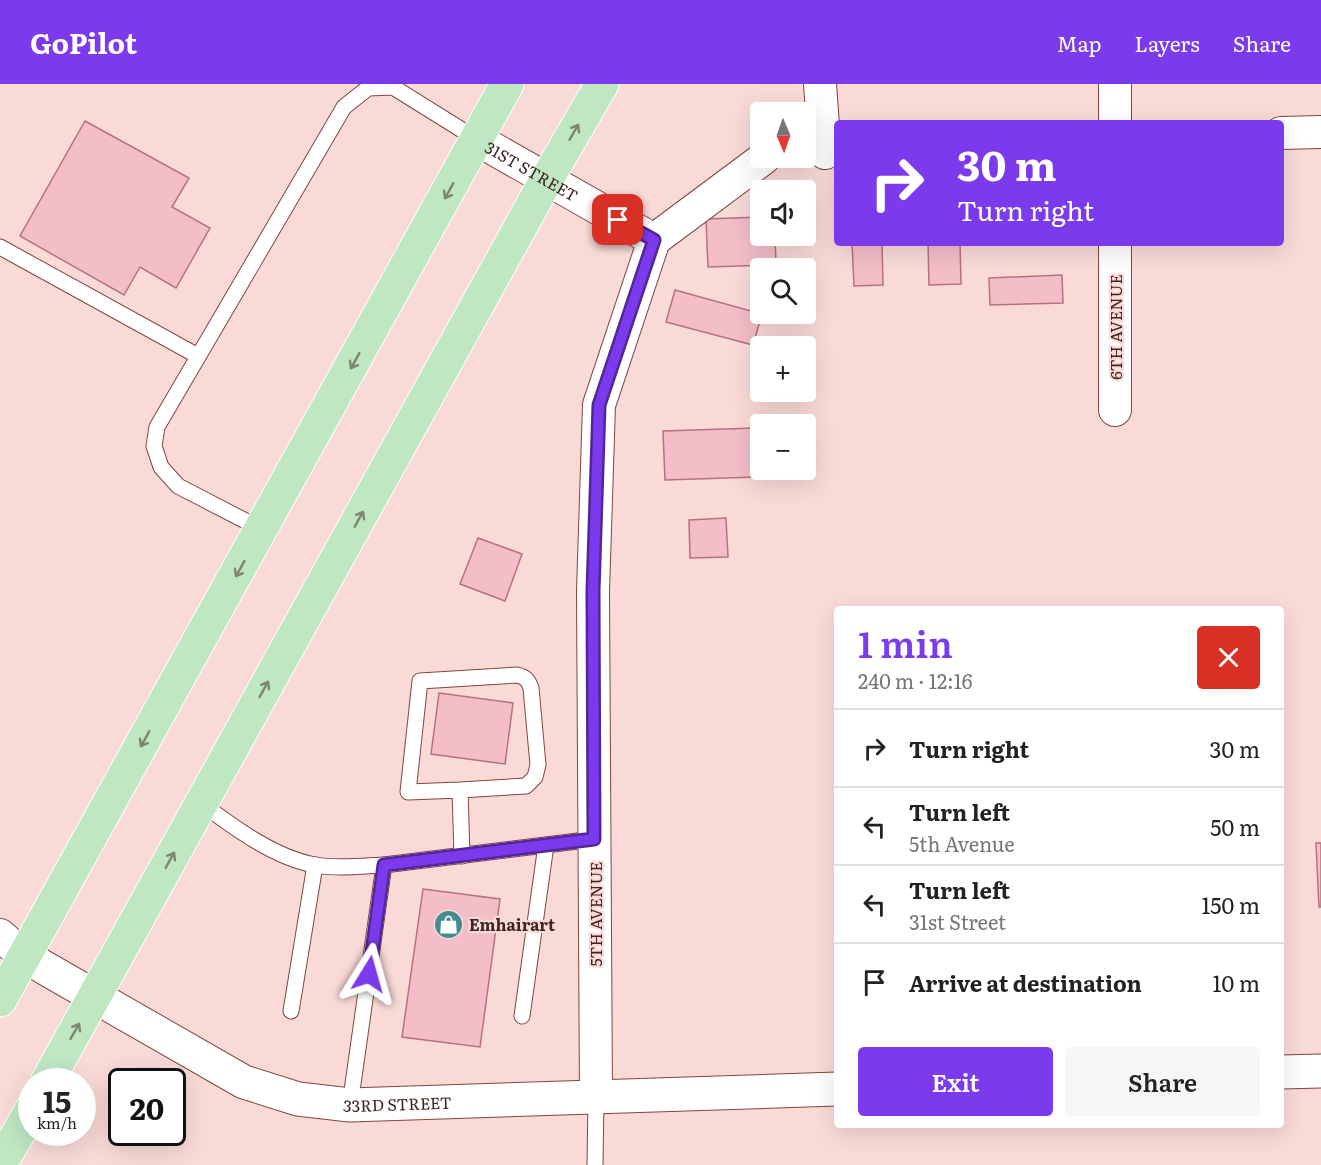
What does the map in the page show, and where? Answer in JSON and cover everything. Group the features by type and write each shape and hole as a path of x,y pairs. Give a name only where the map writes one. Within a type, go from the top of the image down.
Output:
{"main road":[{"path":"0,999 12,946 261,529 507,84"},
{"path":"55,1068 547,179 602,84"},
{"path":"0,1164 18,1132"}],"street":[{"path":"820,84 822,153"},
{"path":"1115,84 1115,120"},
{"path":"1284,133 1321,132"},
{"name":"31ST STREET","path":"478,140 654,240"},
{"path":"654,240 751,168"},
{"name":"5TH AVENUE","path":"596,1098 593,591 599,405 654,240"},
{"name":"6TH AVENUE","path":"1115,246 1115,410"},
{"name":"33RD STREET","path":"12,946 244,1082 298,1099 350,1105 834,1089"},
{"path":"1284,1072 1321,1071"}],"lane":[{"path":"261,529 178,486 161,466 154,446 157,427 344,107 368,88 393,87 478,140"},
{"path":"0,247 198,356"},
{"path":"524,676 531,688 538,765 535,777 526,786 460,789 408,792 420,681 524,676"},
{"path":"460,789 462,856"},
{"path":"201,803 243,834 296,860 334,867 384,865 594,839"},
{"path":"522,1016 546,845"},
{"path":"291,1011 315,865"},
{"path":"350,1105 384,865"},
{"name":"5TH AVENUE","path":"595,1165 596,1098"}],"building":[{"path":"85,121 189,178 172,207 210,228 176,288 140,267 124,295 20,236"},
{"path":"750,217 750,246 775,246 776,258 750,258 750,266 708,267 706,219"},
{"path":"852,246 882,246 883,285 854,286"},
{"path":"928,246 960,246 961,284 929,285"},
{"path":"1062,275 1063,303 990,305 989,278"},
{"path":"675,290 750,311 750,324 759,324 756,336 750,336 750,344 666,322"},
{"path":"750,428 750,477 665,480 663,431"},
{"path":"726,518 728,557 690,558 689,520"},
{"path":"478,538 522,554 505,601 460,584"},
{"path":"439,693 513,703 505,764 431,754"},
{"path":"1316,843 1321,843 1321,907 1319,907"},
{"path":"423,889 500,899 480,1047 402,1037"}],"place":[{"name":"Emhairart","path":"448,924"}],"route":[{"path":"369,974 384,865 594,839 593,591 599,405 654,240 618,220"}]}
